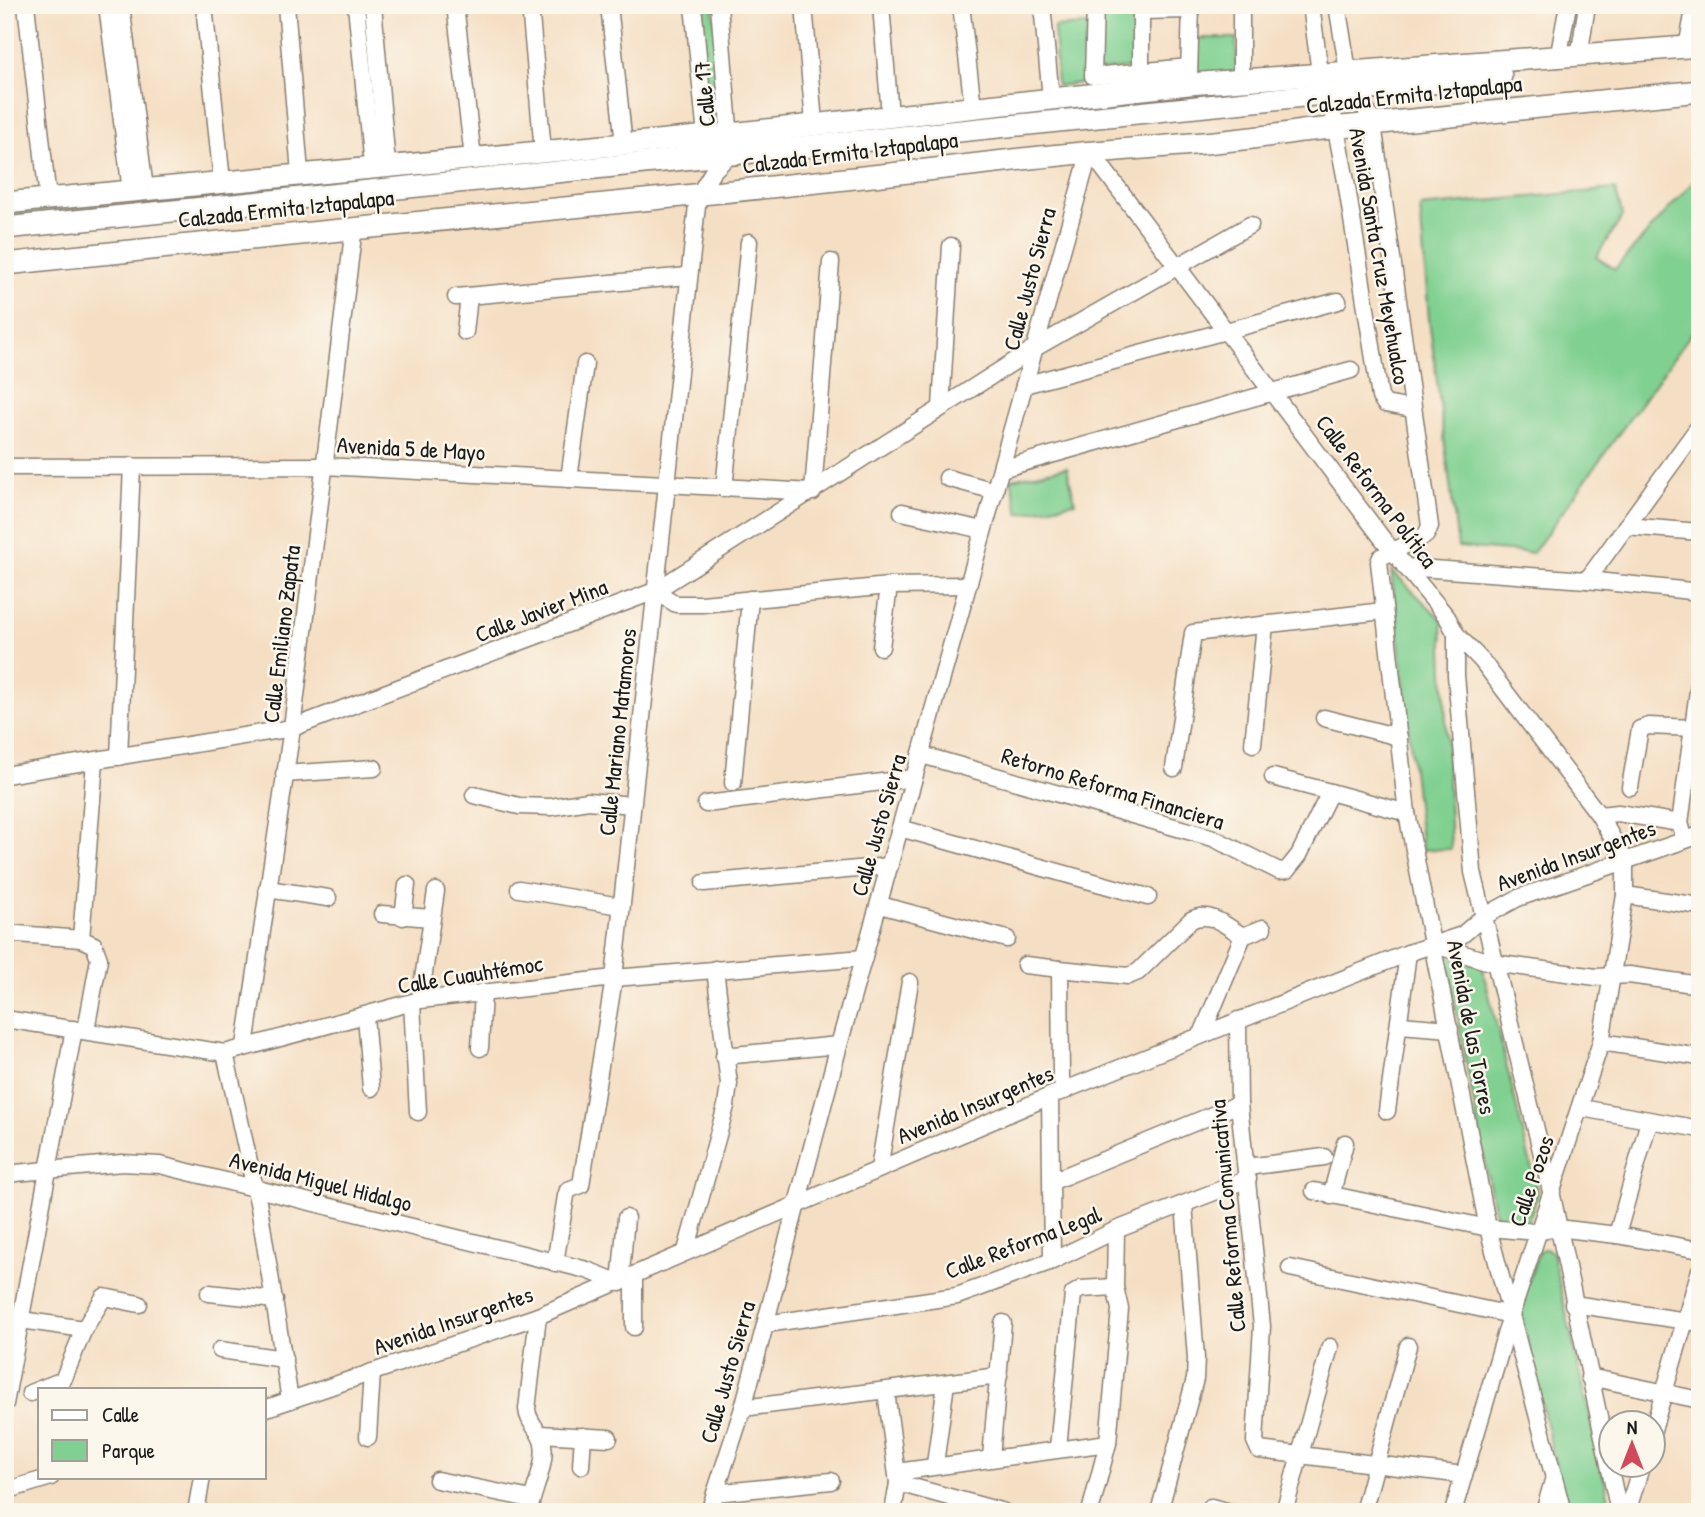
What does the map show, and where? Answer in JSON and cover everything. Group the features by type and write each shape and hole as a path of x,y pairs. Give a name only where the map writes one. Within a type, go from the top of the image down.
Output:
{"main road":[{"name":"Calzada Ermita Iztapalapa","path":"5,228 709,155 731,144 814,123 1051,98 1189,76 1241,80 1320,72 1351,81 1693,47"},
{"name":"Calzada Ermita Iztapalapa","path":"731,144 1329,93 1351,81"},
{"name":"Calzada Ermita Iztapalapa","path":"5,264 354,227 698,196 1090,151 1231,141 1700,91"},
{"name":"Calzada Ermita Iztapalapa","path":"5,203 300,173 624,145 709,155"}],"street":[{"path":"26,5 48,199"},
{"path":"107,5 138,190"},
{"path":"121,5 138,190"},
{"path":"204,5 222,181"},
{"path":"286,5 300,173"},
{"path":"356,5 380,166"},
{"path":"373,5 380,166"},
{"path":"455,5 472,158"},
{"path":"530,5 544,152"},
{"path":"610,5 624,145"},
{"name":"Calle 17","path":"693,5 709,155 698,196"},
{"name":"Calle 17","path":"709,155 731,144 719,5"},
{"path":"804,5 814,123"},
{"path":"881,5 890,116"},
{"path":"961,5 973,107"},
{"path":"1041,5 1051,98"},
{"path":"1095,5 1093,76 1141,71 1189,76 1191,8 1141,8 1141,71"},
{"path":"1241,5 1241,80"},
{"name":"Avenida Santa Cruz Meyehualco","path":"1311,5 1320,72 1329,93 1336,128 1380,397 1385,404 1412,410"},
{"name":"Avenida Santa Cruz Meyehualco","path":"1336,5 1351,81 1373,124 1430,526 1426,536 1392,552"},
{"path":"1568,5 1568,58"},
{"path":"1568,58 1587,5"},
{"path":"1693,47 1695,5"},
{"name":"Calle Reforma Política","path":"1090,151 1275,393 1392,552 1447,617 1456,634 1482,661 1599,816 1625,860"},
{"name":"Calle Justo Sierra","path":"709,1512 743,1408 839,1045 1090,151"},
{"name":"Calle Mariano Matamoros","path":"555,1263 568,1190 581,1185 614,978 698,196"},
{"name":"Calle Javier Mina","path":"5,775 292,728 655,591 1035,348 1250,225"},
{"name":"Calle Emiliano Zapata","path":"245,1046 292,728 354,227"},
{"path":"724,489 749,242"},
{"path":"941,407 951,246"},
{"path":"813,492 831,262"},
{"path":"466,332 462,296 688,276"},
{"path":"1024,385 1338,301"},
{"path":"569,479 585,364"},
{"path":"1001,469 1351,370"},
{"path":"1587,580 1700,425"},
{"path":"119,757 132,466"},
{"name":"Avenida 5 de Mayo","path":"5,467 324,466 813,492"},
{"path":"947,478 995,491"},
{"path":"902,512 983,530"},
{"path":"1626,526 1700,532"},
{"name":"Avenida de las Torres","path":"1392,552 1381,557 1378,562 1407,813 1488,1228 1563,1512"},
{"path":"1405,567 1587,580 1700,592"},
{"path":"655,591 676,604 888,586 967,585"},
{"path":"881,647 888,586"},
{"path":"733,783 750,599"},
{"path":"1174,768 1193,633 1384,611"},
{"path":"1253,744 1265,624"},
{"name":"Avenida de las Torres","path":"1456,634 1456,674 1473,872 1493,963 1551,1191 1619,1512"},
{"path":"1680,823 1700,676"},
{"path":"1324,718 1399,737"},
{"path":"1630,788 1640,729 1649,726 1693,728"},
{"name":"Retorno Reforma Financiera","path":"922,755 1213,838 1279,871 1287,870 1299,855 1330,792"},
{"path":"81,939 95,761"},
{"path":"284,774 374,768"},
{"path":"1273,777 1407,813"},
{"path":"706,804 914,778"},
{"path":"474,795 519,806 551,807 588,801 632,806"},
{"path":"1599,816 1618,813 1680,823 1692,837"},
{"path":"900,828 1148,897"},
{"name":"Avenida Insurgentes","path":"266,1408 538,1316 1058,1093 1408,953 1462,935 1483,917 1518,898 1692,837"},
{"name":"Calle Pozos","path":"1453,1512 1537,1232 1581,1108 1601,1042 1614,976 1625,895 1625,860"},
{"path":"704,883 890,866"},
{"path":"403,917 407,885"},
{"path":"519,888 620,906"},
{"path":"267,889 328,898"},
{"path":"418,1112 416,1002 436,891"},
{"path":"1625,895 1700,906"},
{"path":"880,905 1007,939"},
{"path":"382,914 431,918"},
{"path":"1026,965 1128,975 1138,972 1191,920 1199,916 1210,916 1243,936"},
{"path":"1202,1034 1243,936 1264,928"},
{"path":"5,933 81,939 94,945 99,959 80,1029 7,1383 5,1404"},
{"path":"1432,944 1493,963 1596,977 1614,976 1700,985"},
{"path":"1387,1111 1408,953"},
{"name":"Calle Cuauhtémoc","path":"5,1019 225,1053 416,1002 483,992 614,978 864,958"},
{"path":"686,1251 726,1106 729,1084 715,969"},
{"path":"1052,1261 1053,1181 1061,1078 1060,969"},
{"path":"879,1169 910,982"},
{"path":"480,1048 483,992"},
{"path":"365,1016 371,1088"},
{"name":"Calle Reforma Comunicativa","path":"1238,1020 1240,1104 1262,1326 1255,1441 1259,1450 1301,1456"},
{"path":"1400,1025 1450,1030"},
{"path":"1601,1042 1700,1057"},
{"path":"724,1056 839,1045"},
{"path":"225,1053 256,1189 290,1400"},
{"path":"1053,1181 1240,1104"},
{"path":"1581,1108 1700,1129"},
{"path":"1617,1235 1650,1121"},
{"path":"1331,1196 1345,1143"},
{"name":"Calle Reforma Legal","path":"766,1324 957,1296 1052,1261 1116,1230 1184,1204 1247,1173 1324,1157"},
{"name":"Avenida Miguel Hidalgo","path":"5,1174 122,1163 160,1166 627,1280"},
{"path":"1314,1191 1488,1228 1537,1232 1557,1228 1617,1235 1700,1250"},
{"path":"1159,1512 1195,1379 1196,1358 1184,1204"},
{"path":"626,1218 627,1280 634,1327"},
{"path":"1090,1512 1108,1443 1120,1309 1115,1287 1116,1230"},
{"path":"1290,1268 1511,1315"},
{"path":"1661,1408 1693,1321 1700,1270"},
{"path":"1058,1448 1073,1294 1081,1289 1115,1287"},
{"path":"209,1293 275,1300"},
{"path":"47,1388 64,1380 84,1329 104,1297 139,1304"},
{"path":"1573,1304 1693,1321"},
{"path":"438,1480 530,1505 544,1450 540,1434 527,1420 538,1316"},
{"path":"21,1320 84,1329"},
{"path":"991,1457 1003,1323"},
{"path":"1363,1512 1408,1346"},
{"path":"1284,1512 1330,1347"},
{"path":"220,1350 284,1359"},
{"path":"368,1437 372,1372"},
{"path":"743,1408 999,1376"},
{"path":"1589,1377 1700,1400"},
{"path":"7,1383 35,1394"},
{"path":"935,1464 946,1383"},
{"path":"886,1391 897,1478 893,1512"},
{"path":"540,1434 609,1438"},
{"path":"581,1466 583,1436"},
{"path":"897,1478 935,1464 1108,1443"},
{"path":"1301,1456 1464,1475"},
{"path":"1544,1512 1555,1477"},
{"path":"5,1491 48,1478"},
{"path":"196,1512 202,1478"},
{"path":"897,1478 1004,1512"},
{"path":"1627,1512 1638,1478"},
{"path":"715,1493 831,1481"},
{"path":"1212,1507 1230,1512"}],"green space":[{"path":"699,5 713,5 724,124 710,127"},
{"path":"1098,5 1139,5 1139,67 1096,71"},
{"path":"1087,25 1089,82 1057,86 1054,27"},
{"path":"1193,38 1236,38 1237,75 1193,76"},
{"path":"685,147 683,155 5,221 5,213"},
{"path":"1700,174 1700,321 1533,553 1458,547 1429,319 1420,207 1615,189 1623,216 1596,257 1615,269"},
{"path":"1067,467 1075,502 1019,514 1011,479"},
{"path":"1391,570 1442,620 1451,849 1422,850"},
{"path":"1446,956 1482,966 1538,1194 1527,1224 1496,1221"},
{"path":"1546,1248 1552,1252 1596,1443 1596,1478 1604,1478 1612,1512 1566,1512 1520,1307 1539,1251"}]}
